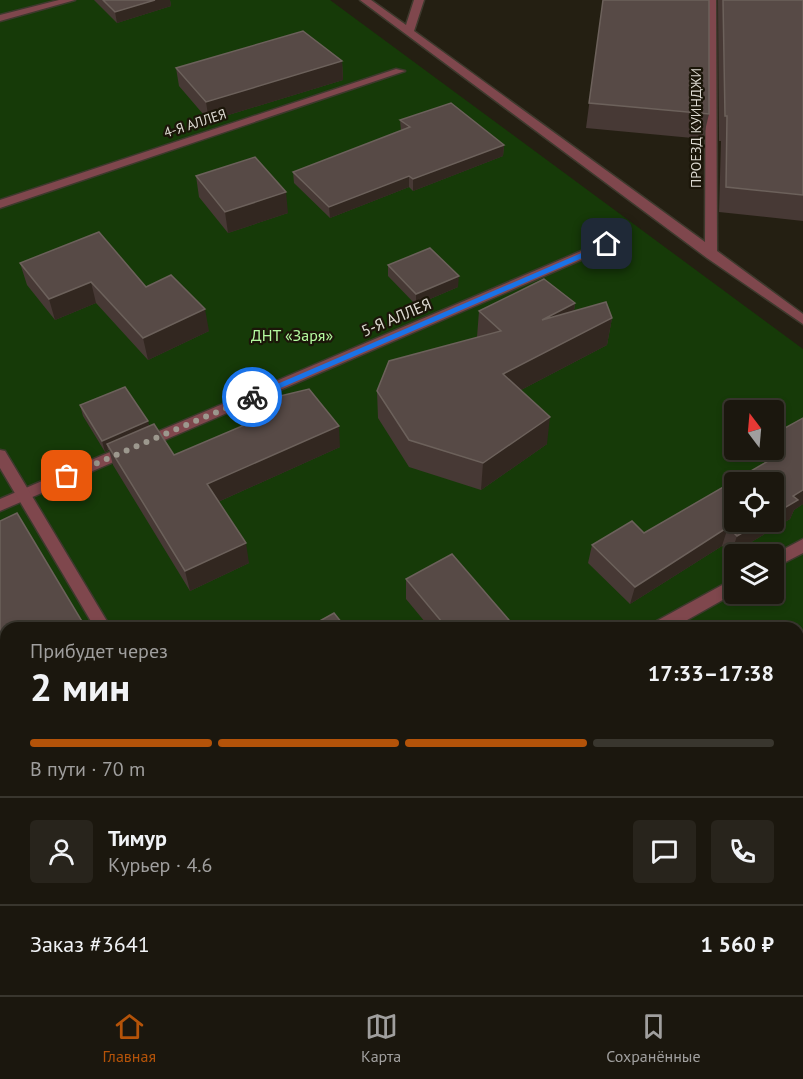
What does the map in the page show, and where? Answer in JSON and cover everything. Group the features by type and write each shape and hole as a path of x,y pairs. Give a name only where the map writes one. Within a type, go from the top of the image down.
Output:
{"street":[{"path":"0,18 70,0"},
{"path":"365,0 803,320"},
{"path":"409,32 419,0"},
{"name":"ПРОЕЗД КУИНДЖИ","path":"711,0 711,255"},
{"name":"4-Я АЛЛЕЯ","path":"0,204 400,71"},
{"name":"5-Я АЛЛЕЯ","path":"0,505 607,244"},
{"path":"0,455 100,622"},
{"path":"784,556 803,545"},
{"path":"670,622 724,591"}],"green space":[{"name":"ДНТ «Заря»","path":"0,0 330,0 803,349 803,622 0,622"}],"building":[{"path":"103,0 155,0 115,12"},
{"path":"603,0 709,0 709,114 589,103"},
{"path":"723,0 803,0 803,195 726,187 727,116 725,116"},
{"path":"303,31 342,61 206,102 176,68"},
{"path":"451,103 504,145 413,179 409,176 329,207 293,172 410,127 400,120"},
{"path":"255,157 286,192 225,212 196,176"},
{"path":"99,232 146,287 171,275 205,309 143,338 91,282 49,299 20,263"},
{"path":"430,248 459,276 416,294 388,265"},
{"path":"544,279 575,303 542,320 606,302 612,318 503,374 550,417 483,463 409,440 377,391 389,361 501,331 479,311"},
{"path":"125,387 148,421 102,441 80,405"},
{"path":"309,389 339,426 207,484 246,543 185,571 107,444 154,424 174,455 247,424 239,413 276,397"},
{"path":"803,418 803,490 793,496 798,500 784,508 784,472 749,472 770,460 784,460 784,428"},
{"path":"724,487 724,530 635,587 592,545 632,521 644,533"},
{"path":"17,513 82,622 0,622 0,521"},
{"path":"452,554 509,620 505,622 442,622 406,579"},
{"path":"334,613 341,622 318,622"}],"way so far":[{"path":"67,476 252,397"}],"route":[{"path":"252,397 607,244"}]}
